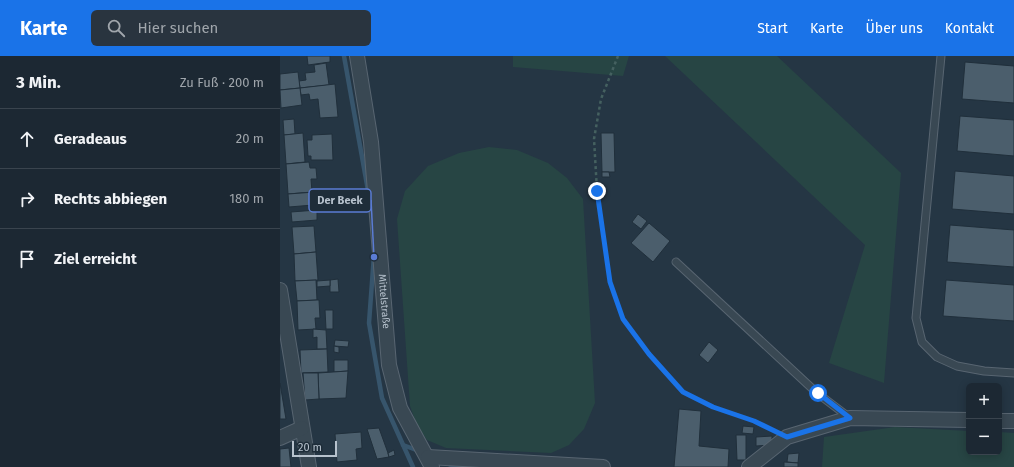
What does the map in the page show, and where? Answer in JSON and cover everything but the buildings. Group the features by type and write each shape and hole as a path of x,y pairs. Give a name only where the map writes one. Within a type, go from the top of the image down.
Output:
{"street":[{"name":"Mittelstraße","path":"357,56 371,142 389,365 400,408 430,462"},
{"path":"280,290 309,467"},
{"path":"749,467 787,437 850,418 966,420"},
{"path":"1002,421 1014,421"},
{"path":"280,438 302,428"},
{"path":"430,462 603,467"}],"lane":[{"path":"941,56 916,318 922,342 937,357 957,366 984,371 1014,373"},
{"path":"676,262 818,393 850,418"}],"path":[{"path":"618,56 601,99 594,139 597,191 610,282 623,319 649,354 683,392 713,407 754,421 787,437"}],"green space":[{"path":"513,56 629,56 623,76 513,67"},
{"path":"665,56 777,56 901,173 884,383 829,363 865,245"},
{"path":"489,147 517,150 548,163 567,178 583,199 595,403 584,429 569,445 551,453 446,448 427,440 417,426 410,406 397,219 405,191 428,166 459,153"},
{"path":"895,427 966,431 966,455 1002,455 1002,432 1014,433 1014,467 822,467 824,437"}],"waterway":[{"path":"344,56 369,196"},
{"path":"374,255 369,323 382,398 413,467"},
{"path":"403,445 419,451"},
{"path":"446,463 454,466 466,467"}],"place":[{"name":"Der Beek","path":"374,257"}],"route":[{"path":"597,191 610,282 623,319 649,354 683,392 713,407 754,421 787,437 850,418 818,393"}]}
